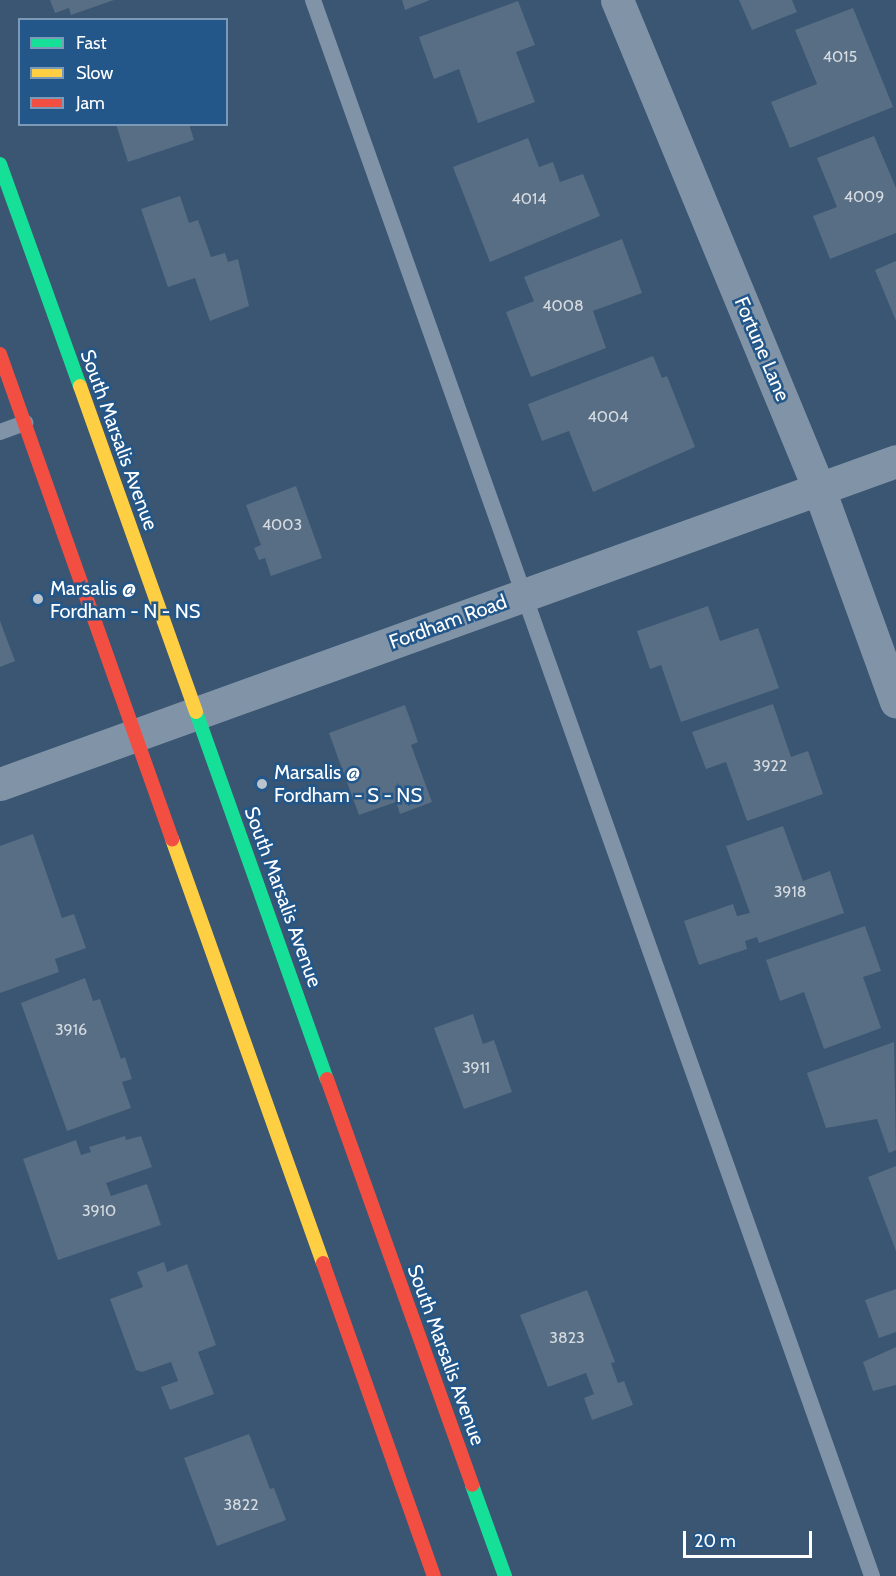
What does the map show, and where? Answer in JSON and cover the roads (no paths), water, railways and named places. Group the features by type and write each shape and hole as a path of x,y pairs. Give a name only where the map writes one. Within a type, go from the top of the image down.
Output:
{"main road":[{"name":"South Marsalis Avenue","path":"0,164 504,1576"},
{"path":"0,354 138,734 434,1576"}],"street":[{"name":"Fortune Lane","path":"617,0 819,489 896,702"},
{"name":"Fordham Road","path":"0,784 896,461"}],"lane":[{"path":"313,0 872,1576"},
{"path":"0,432 25,423"}],"place":[{"name":"Marsalis @ Fordham - N - NS","path":"38,599"},
{"name":"Marsalis @ Fordham - S - NS","path":"262,784"}]}
